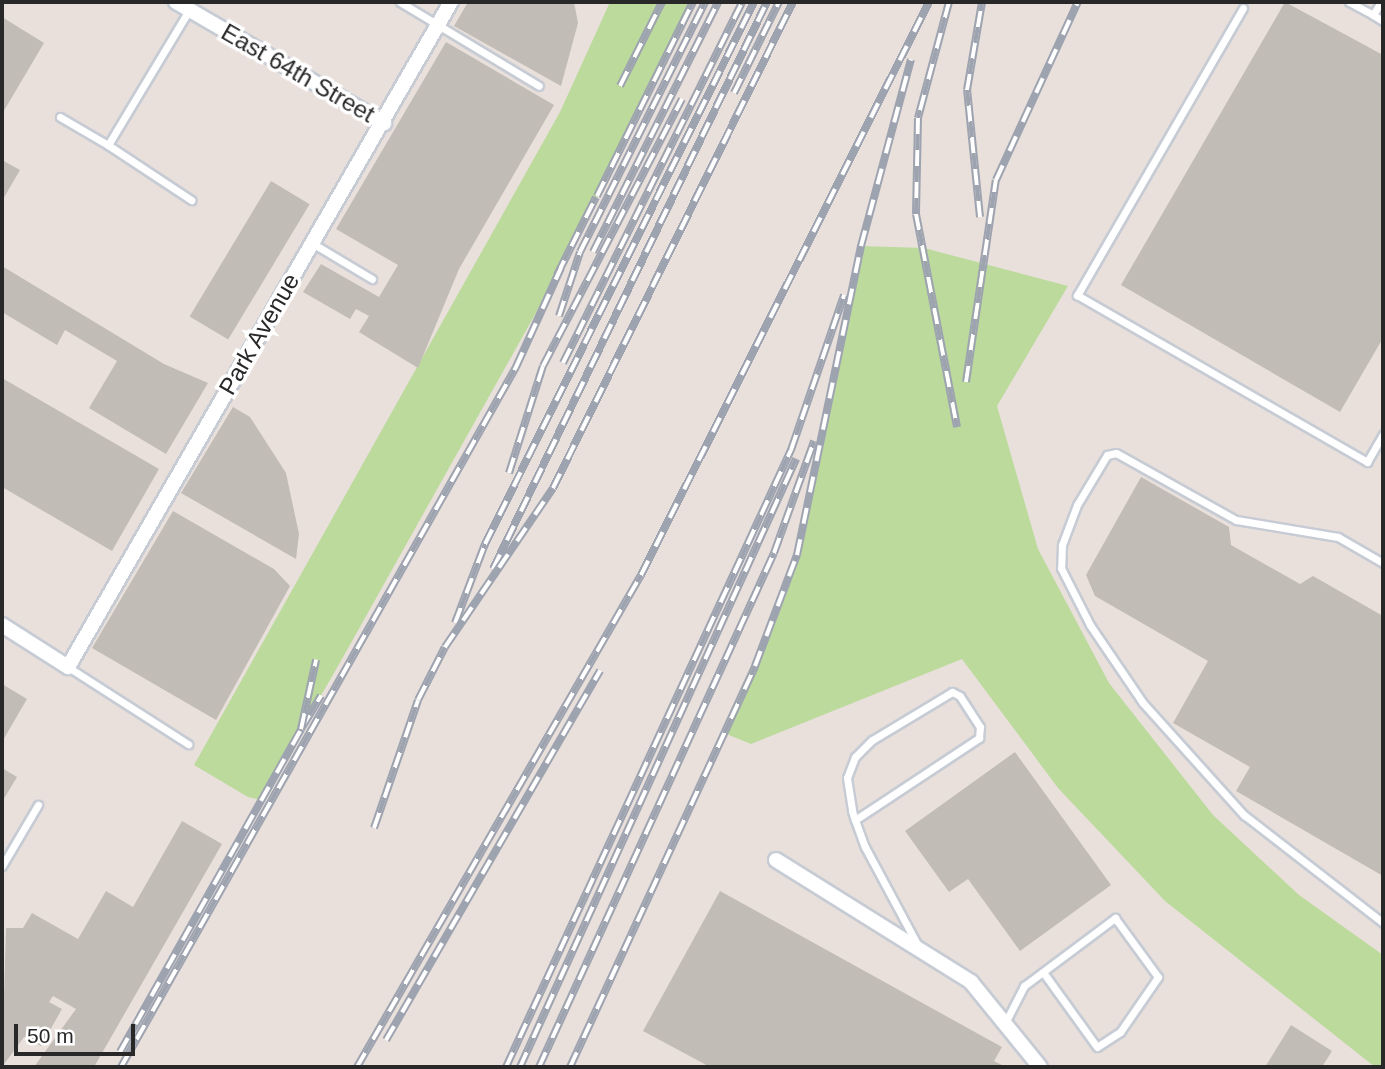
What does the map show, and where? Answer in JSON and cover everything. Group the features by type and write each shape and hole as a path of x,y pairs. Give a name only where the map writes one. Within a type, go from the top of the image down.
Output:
{"street":[{"name":"East 64th Street","path":"176,2 192,6 384,123"},
{"name":"Park Avenue","path":"68,667 384,123 451,2"},
{"path":"2,625 68,667"},
{"path":"776,860 971,982 1040,1067"}],"lane":[{"path":"400,2 539,86"},
{"path":"1349,2 1383,21"},
{"path":"1373,15 1381,2"},
{"path":"107,145 192,6"},
{"path":"1243,8 1077,295 1367,461 1383,434"},
{"path":"60,117 191,200"},
{"path":"312,243 372,279"},
{"path":"1383,563 1338,537 1236,520 1116,453 1107,455 1077,506 1062,545 1061,568 1090,625 1143,703 1244,815 1383,923"},
{"path":"68,667 188,744"},
{"path":"855,820 979,738 980,727 960,696 951,692 855,757 847,778 855,820 921,951"},
{"path":"2,866 38,805"},
{"path":"1004,1024 1024,986 1115,918 1158,977 1120,1032 1097,1047 1043,972"}],"green space":[{"path":"610,2 693,2 561,268 261,800 248,797 194,765 560,112"},
{"path":"861,246 924,248 1068,286 997,406 1038,549 1109,683 1213,815 1299,895 1383,955 1383,1067 1375,1067 1165,901 1058,788 962,659 751,744 724,733 797,555"}],"building":[{"path":"468,2 574,2 578,23 561,86 454,26"},
{"path":"1285,2 1383,55 1383,338 1340,412 1121,285"},
{"path":"2,17 44,43 2,114"},
{"path":"446,42 554,105 459,269 418,368 359,332 369,316 356,309 350,319 303,292 321,264 379,297 398,265 336,229"},
{"path":"2,160 20,170 2,201"},
{"path":"271,181 310,204 228,340 190,316"},
{"path":"2,266 164,364 208,383 166,454 89,408 117,361 65,330 57,345 2,312"},
{"path":"2,378 159,469 112,551 2,487"},
{"path":"233,407 250,417 286,473 299,534 296,559 181,493"},
{"path":"1141,477 1229,527 1231,545 1300,584 1313,576 1383,616 1383,876 1236,791 1250,767 1173,723 1208,661 1095,596 1086,575"},
{"path":"173,511 274,569 290,586 216,720 92,648"},
{"path":"2,684 27,699 2,742"},
{"path":"1015,752 1111,885 1020,951 968,879 949,892 905,831"},
{"path":"2,768 17,777 2,802"},
{"path":"182,821 222,844 94,1067 34,1067 76,1009 53,996 49,1002 62,1009 41,1046 24,1037 2,1067 6,928 23,928 32,913 78,939 106,891 133,907"},
{"path":"720,891 1002,1047 994,1061 1006,1067 710,1067 643,1031"},
{"path":"1291,1025 1332,1051 1322,1067 1265,1067"}],"railway":[{"path":"620,86 662,2"},
{"path":"597,196 693,2"},
{"path":"559,316 580,252 705,2"},
{"path":"593,252 718,2"},
{"path":"563,363 742,2"},
{"path":"455,623 485,544 754,2"},
{"path":"493,569 767,2"},
{"path":"734,93 779,2"},
{"path":"374,828 418,700 445,647 553,488 793,2"},
{"path":"357,1067 641,575 929,2"},
{"path":"949,2 918,118 916,214 957,427"},
{"path":"980,217 967,90 982,2"},
{"path":"966,382 996,180 1078,2"},
{"path":"570,1067 755,666 797,555 861,246 911,60"},
{"path":"509,473 543,366 682,99"},
{"path":"557,275 596,197"},
{"path":"121,1067 516,367 561,268"},
{"path":"506,1067 791,450 844,295"},
{"path":"539,1067 774,553 814,441"},
{"path":"520,1067 796,459"},
{"path":"120,1052 301,729 316,660"},
{"path":"386,1040 600,671"},
{"path":"301,729 321,696"}]}
